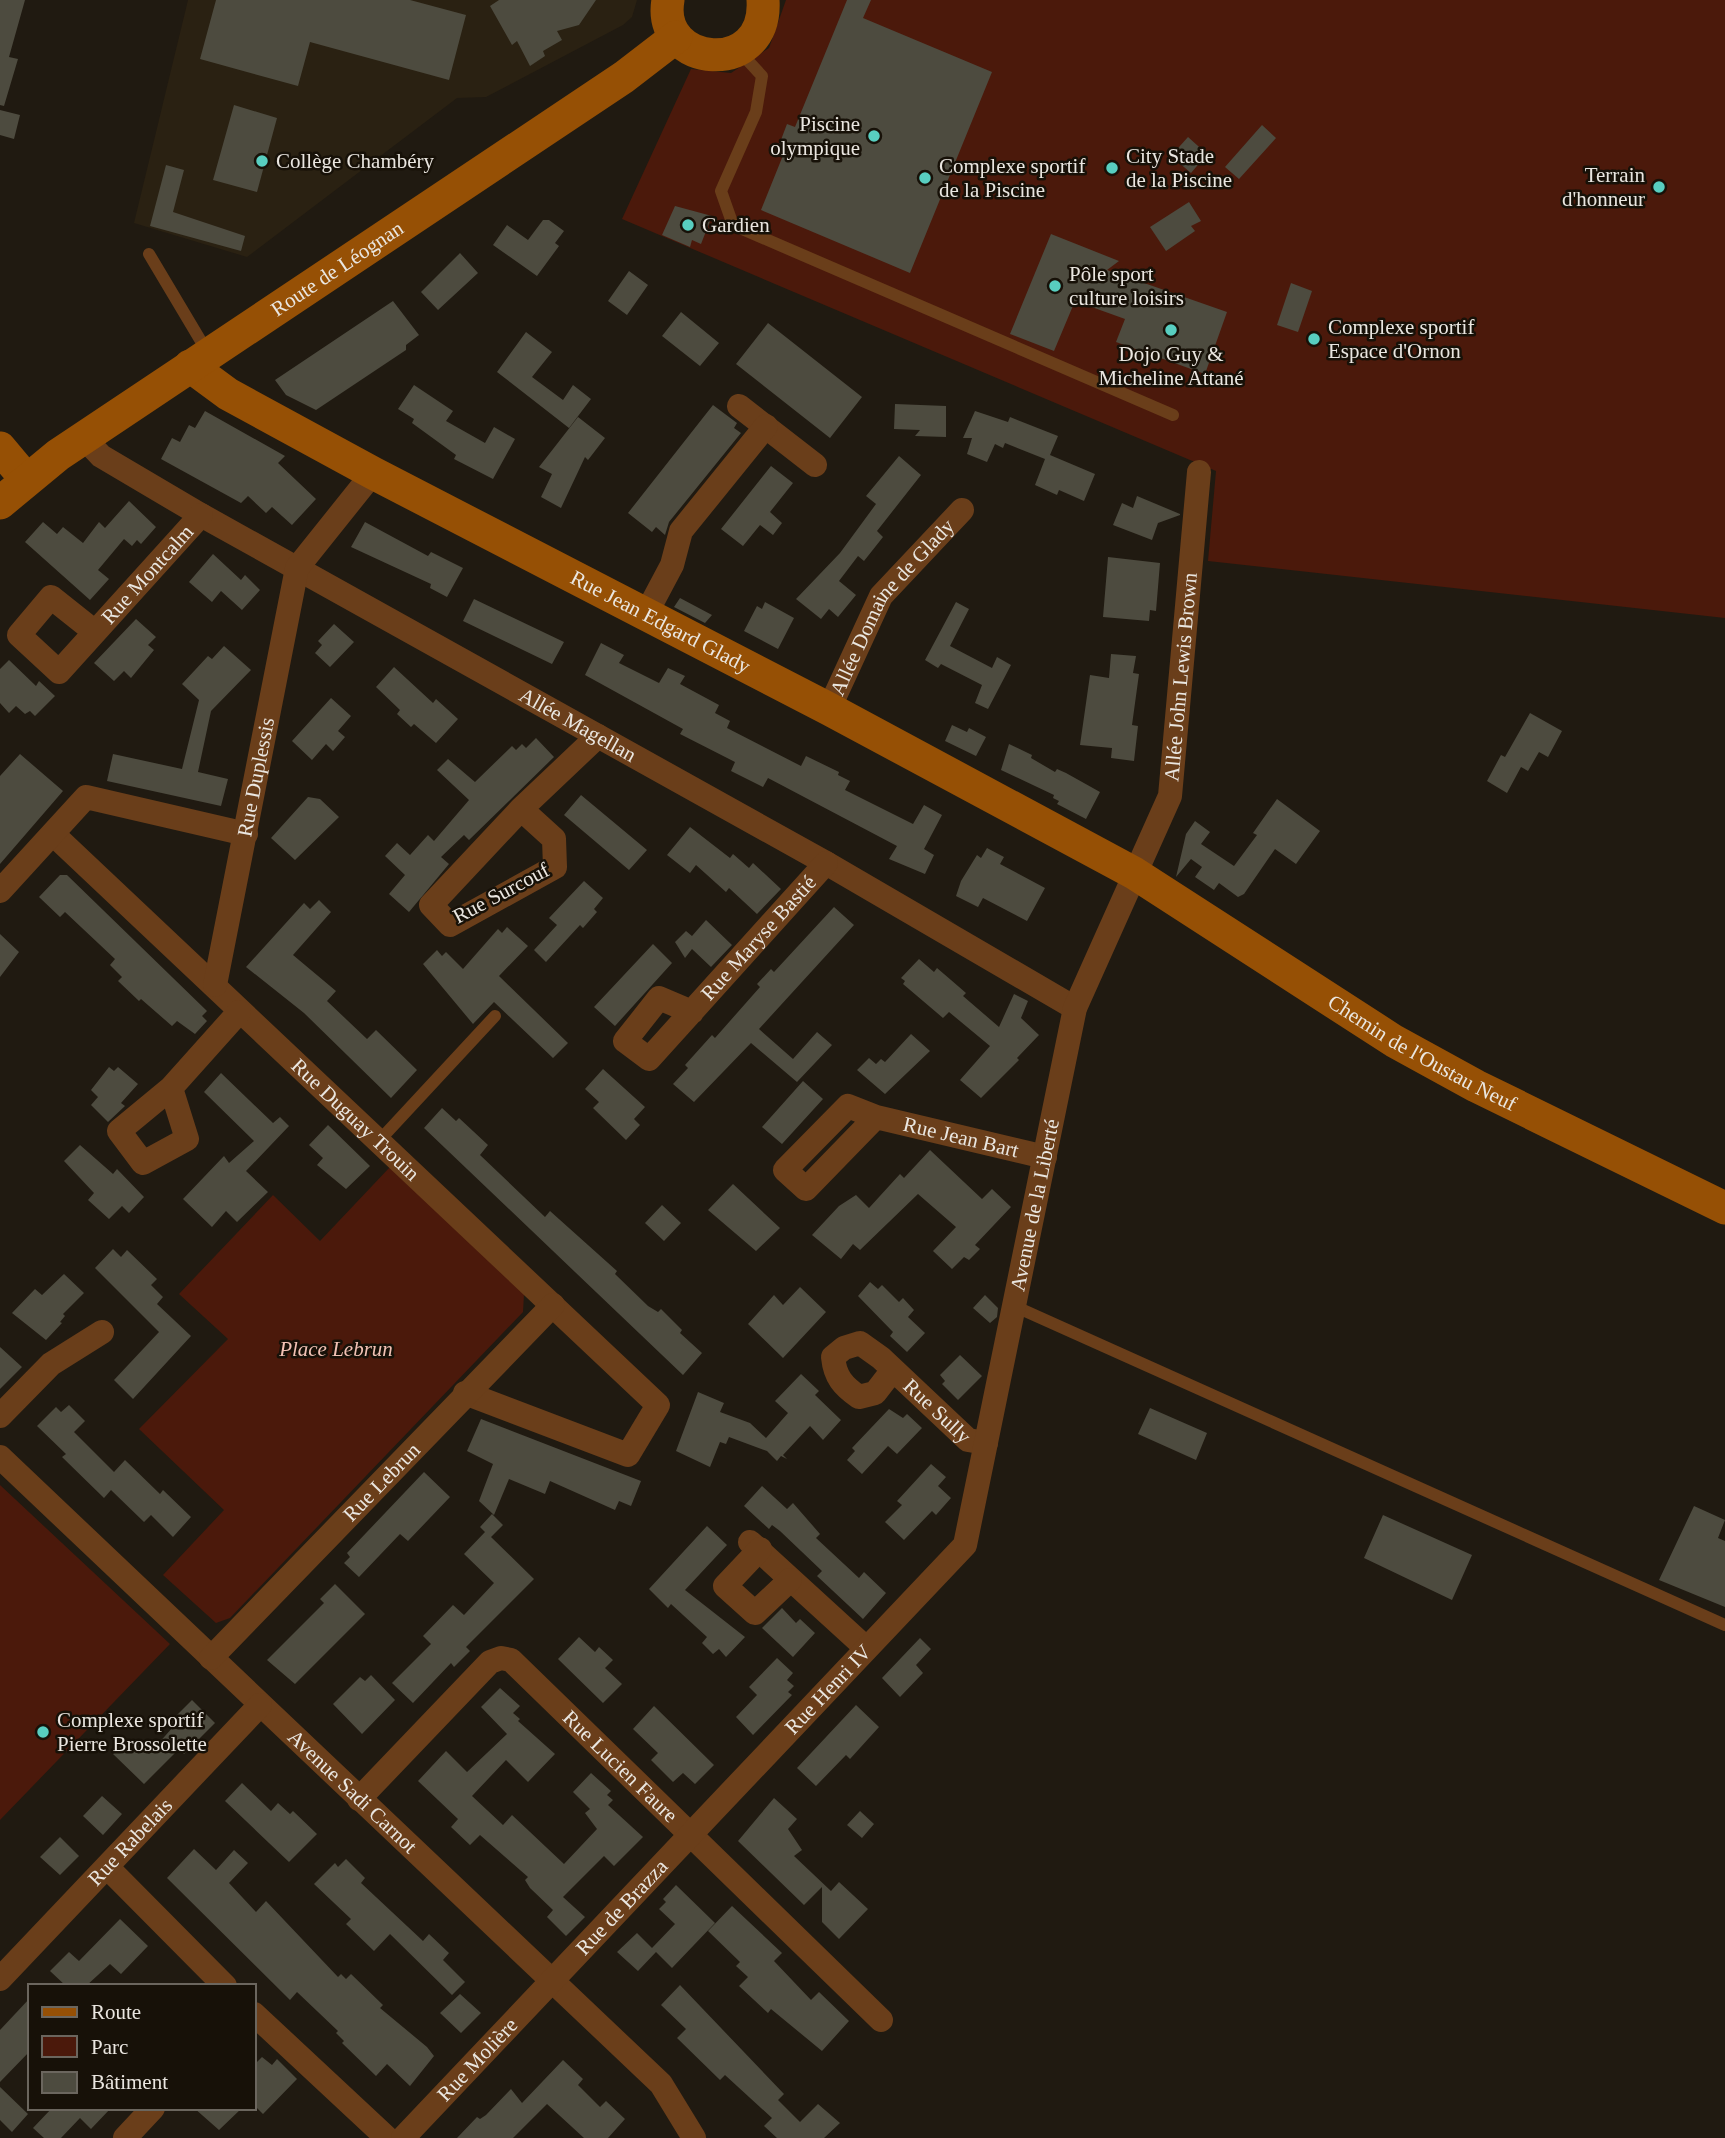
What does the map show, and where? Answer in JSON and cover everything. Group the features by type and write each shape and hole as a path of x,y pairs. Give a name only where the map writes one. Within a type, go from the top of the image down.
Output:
{"street":[{"path":"668,0 669,23 676,37 686,47 712,56 739,50 751,41 760,27 763,0"},
{"name":"Route de Léognan","path":"0,503 26,479 84,438 624,77 676,37"},
{"name":"Rue Jean Edgard Glady","path":"199,360 228,394 373,473 829,709 1134,873"},
{"path":"738,406 815,465"},
{"path":"646,614 672,565 681,531 766,426"},
{"name":"Allée Magellan","path":"84,438 101,456 201,515 826,863 1075,1008"},
{"path":"0,448 26,479"},
{"name":"Allée John Lewis Brown","path":"1134,873 1170,796 1199,472"},
{"path":"297,568 373,473"},
{"name":"Allée Domaine de Glady","path":"829,709 881,596 962,510"},
{"name":"Rue Montcalm","path":"95,632 201,515"},
{"name":"Rue Duplessis","path":"215,985 297,568"},
{"name":"Rue Surcouf","path":"521,809 554,839 555,866 450,925 431,905 521,809 598,736"},
{"path":"3,882 53,834 86,797 246,834"},
{"name":"Rue Duguay Trouin","path":"53,834 658,1405 628,1455 465,1393"},
{"name":"Rue Maryse Bastié","path":"692,1012 826,863"},
{"name":"Avenue de la Liberté","path":"965,1545 1075,1008 1134,873"},
{"name":"Chemin de l'Oustau Neuf","path":"1134,873 1394,1041 1476,1086 1725,1208"},
{"path":"171,1088 239,1012"},
{"name":"Rue Jean Bart","path":"876,1117 1045,1157"},
{"name":"Rue Lebrun","path":"211,1658 553,1305"},
{"path":"0,1416 51,1364 102,1332"},
{"name":"Rue Sully","path":"892,1371 968,1440 986,1443"},
{"name":"Avenue Sadi Carnot","path":"0,1457 661,2084 694,2138"},
{"path":"790,1580 755,1613 725,1586 755,1545 866,1648"},
{"name":"Rue Henri IV","path":"693,1833 965,1545"},
{"name":"Rue Lucien Faure","path":"359,1799 491,1662 501,1658 511,1660 693,1833 881,2020"},
{"name":"Rue Rabelais","path":"0,1979 260,1705"},
{"name":"Rue de Brazza","path":"553,1983 693,1833"},
{"path":"107,1867 223,1984"},
{"name":"Rue Molière","path":"403,2138 553,1983"},
{"path":"256,2016 387,2138"},
{"path":"125,2138 151,2110"}],"lane":[{"path":"739,50 761,76 756,112 721,191 733,225 1173,415"},
{"path":"149,254 199,360"},
{"path":"378,1142 495,1016"},
{"path":"1014,1306 1725,1625"}],"shaded area":[{"name":"Collège Chambéry","path":"188,0 637,0 632,17 623,25 486,97 457,98 247,257 134,223"}],"green space":[{"name":"Complexe sportif Espace d'Ornon","path":"786,0 1725,0 1725,618 1208,561 1216,471 622,219 691,69 731,73 769,48"},
{"name":"Place Lebrun","path":"390,1167 524,1294 523,1312 230,1618 216,1623 163,1575 224,1510 139,1429 228,1339 179,1294 273,1195 320,1241"},
{"name":"Complexe sportif Pierre Brossolette","path":"0,1485 170,1644 0,1820"}],"building":[{"path":"0,0 25,0 9,57 18,59 4,106 0,105"},
{"path":"216,0 410,0 466,15 449,80 310,42 298,86 200,59"},
{"path":"499,0 596,0 579,25 557,31 562,40 543,51 545,56 530,66 517,41 512,45 490,6"},
{"name":"Piscine olympique","path":"847,0 871,0 863,18 992,72 910,273 761,210 786,148 779,145 787,124 795,127"},
{"path":"234,105 277,118 257,192 213,180"},
{"path":"0,110 20,115 14,139 0,135"},
{"path":"1262,125 1276,138 1239,179 1225,167"},
{"path":"1188,137 1207,154 1191,173 1171,156"},
{"path":"166,165 184,170 173,212 245,236 241,251 150,226"},
{"path":"1189,202 1201,221 1191,226 1195,231 1166,251 1150,227"},
{"name":"Gardien","path":"675,206 712,216 701,244 692,240 690,247 662,235"},
{"path":"543,220 549,220 564,231 555,243 559,246 537,276 493,245 507,225 528,240"},
{"path":"1051,234 1119,261 1107,270 1227,312 1205,374 1116,342 1125,319 1075,301 1054,351 1010,334"},
{"path":"460,253 478,273 438,310 421,292"},
{"path":"629,271 648,285 627,315 608,301"},
{"path":"1291,283 1312,291 1298,332 1277,325"},
{"path":"393,301 419,335 406,345 406,350 316,410 286,395 275,380"},
{"path":"681,312 719,343 700,366 662,336"},
{"path":"768,323 862,397 830,438 736,364"},
{"path":"526,332 552,352 532,377 563,400 573,385 591,399 569,428 497,372"},
{"path":"414,385 453,411 446,421 485,443 494,427 515,439 493,479 454,459 456,455 412,423 414,419 398,409"},
{"path":"895,404 946,406 946,437 915,436 920,430 894,429"},
{"path":"713,405 737,423 734,428 741,433 669,522 665,535 656,527 652,532 628,513"},
{"path":"205,411 285,456 278,463 316,499 292,525 272,507 266,513 248,496 241,503 161,459 172,438 180,442 189,425 195,428"},
{"path":"975,411 1008,422 1010,417 1058,436 1050,455 1095,474 1084,501 1059,490 1057,495 1035,485 1045,459 1005,443 1003,448 995,444 987,462 967,454 972,438 963,438"},
{"path":"578,417 605,438 588,460 585,457 561,508 541,497 552,474 539,467"},
{"path":"899,456 921,475 877,531 883,537 864,561 858,556 839,581 856,595 838,617 829,609 821,619 796,599 840,553 876,504 866,496"},
{"path":"771,466 793,483 770,512 782,523 773,535 760,525 743,546 721,529"},
{"path":"1137,496 1180,515 1158,523 1152,540 1113,525 1122,503 1133,508"},
{"path":"129,501 156,527 141,544 137,540 132,546 124,539 98,570 109,579 90,600 25,542 43,522 57,534 63,527 83,543 99,522 105,528"},
{"path":"365,522 428,556 431,552 463,568 447,597 430,588 431,584 351,547"},
{"path":"213,554 241,580 245,575 260,590 242,610 221,591 212,602 189,582"},
{"path":"1108,557 1160,563 1156,611 1150,610 1149,621 1103,617"},
{"path":"680,598 712,615 705,623 674,607"},
{"path":"474,599 564,642 552,664 463,621"},
{"path":"765,602 794,618 778,649 744,631 757,606 762,609"},
{"path":"956,602 969,609 950,646 992,668 997,657 1011,665 988,709 975,703 982,685 941,664 938,668 925,660"},
{"path":"136,619 156,637 148,645 154,650 131,678 124,671 114,681 94,663"},
{"path":"334,624 354,642 330,667 315,653 322,645 318,641"},
{"path":"601,643 624,655 619,663 659,683 668,668 685,676 680,684 719,705 715,713 730,721 727,728 801,766 806,756 839,772 838,775 850,781 845,790 913,824 924,805 942,815 924,849 934,855 925,874 889,859 897,846 768,778 763,787 731,771 735,762 680,734 683,729 585,675"},
{"path":"224,646 251,670 211,711 198,772 228,779 221,806 107,781 113,754 182,769 199,700 182,684 208,656 212,659"},
{"path":"1111,654 1136,656 1133,673 1139,674 1132,725 1138,726 1134,761 1111,758 1112,748 1080,745 1090,675 1109,678"},
{"path":"9,660 36,686 39,681 55,696 35,716 30,711 25,714 16,706 9,713 0,703 0,669"},
{"path":"394,667 433,703 436,699 458,719 436,743 414,724 411,727 397,714 400,710 376,687"},
{"path":"331,698 351,716 338,731 345,737 333,751 326,744 312,760 292,741"},
{"path":"1530,713 1562,731 1548,757 1539,752 1528,771 1521,767 1507,793 1487,781 1501,755 1505,757"},
{"path":"952,725 967,732 969,728 986,737 976,756 945,741"},
{"path":"536,738 554,757 469,840 464,835 441,857 449,864 409,912 389,894 405,875 385,856 397,843 410,855 428,835 434,841 469,800 437,770 448,759 475,782 512,746 516,750 522,744 526,748"},
{"path":"1009,744 1032,755 1031,758 1055,772 1057,769 1066,773 1100,792 1086,819 1057,804 1059,801 1053,798 1054,795 1001,770"},
{"path":"20,754 63,791 0,864 0,776"},
{"path":"581,795 647,850 629,870 564,815"},
{"path":"308,797 320,799 339,817 295,860 271,838"},
{"path":"1277,799 1320,831 1296,864 1275,849 1244,894 1238,897 1219,883 1214,890 1195,877 1202,867 1191,859 1176,877 1186,834 1195,821 1210,832 1201,844 1234,866 1257,835 1253,833"},
{"path":"690,827 730,858 733,854 749,868 753,863 781,889 757,914 729,888 726,892 696,865 690,873 667,855"},
{"path":"987,848 1004,857 1000,864 1045,888 1027,921 983,898 978,907 956,896 961,881 977,855 981,858"},
{"path":"60,875 67,875 207,1011 202,1016 207,1021 195,1034 177,1021 172,1026 141,999 139,1001 118,981 122,977 110,965 115,959 65,912 60,917 39,897"},
{"path":"584,881 603,898 594,909 597,912 583,928 580,925 546,962 534,950 557,925 549,918"},
{"path":"319,900 331,912 293,955 336,991 327,1001 367,1039 376,1030 417,1070 391,1098 304,1013 246,967 304,903 310,909"},
{"path":"834,907 854,925 759,1029 793,1059 817,1032 832,1045 797,1082 751,1043 694,1102 673,1084 688,1068 685,1065 712,1035 715,1038 760,987 757,984 771,969 774,972"},
{"path":"706,920 732,945 711,967 692,949 685,958 675,942 686,931 692,936"},
{"path":"507,927 528,946 499,976 568,1043 553,1058 494,1002 473,1024 423,964 437,950 442,956 446,952 463,969 498,929 502,933"},
{"path":"0,934 19,952 0,977"},
{"path":"653,944 672,963 615,1026 594,1007"},
{"path":"919,959 934,972 937,968 966,993 963,996 999,1027 1014,994 1028,1001 1021,1018 1039,1035 1017,1058 1019,1060 981,1098 960,1080 990,1046 949,1012 943,1018 903,984 905,981 901,978"},
{"path":"911,1034 930,1051 885,1094 857,1070 869,1058 876,1064 881,1059 885,1062"},
{"path":"109,1067 114,1071 118,1067 138,1084 121,1103 125,1106 108,1122 91,1105 98,1097 91,1090"},
{"path":"603,1069 645,1107 634,1119 640,1125 626,1140 593,1108 599,1102 585,1089"},
{"path":"221,1073 273,1123 280,1117 289,1126 246,1171 268,1192 237,1222 226,1211 212,1227 183,1199 224,1156 229,1163 254,1141 204,1092"},
{"path":"803,1081 823,1099 782,1144 762,1127"},
{"path":"442,1108 456,1121 459,1118 488,1145 480,1155 545,1217 550,1211 617,1271 615,1274 648,1306 658,1312 661,1309 682,1330 680,1333 702,1353 683,1375 424,1128"},
{"path":"328,1125 370,1166 346,1189 317,1165 323,1158 309,1145"},
{"path":"80,1145 113,1174 117,1169 144,1197 129,1213 122,1206 109,1219 88,1200 94,1193 64,1161"},
{"path":"930,1150 982,1199 992,1189 1011,1207 975,1245 980,1249 969,1260 964,1257 952,1269 933,1251 956,1227 918,1194 860,1250 853,1244 841,1259 812,1235 839,1206 856,1195 869,1208 900,1174 904,1178"},
{"path":"733,1184 780,1228 756,1251 708,1210"},
{"path":"662,1205 681,1223 664,1241 645,1223"},
{"path":"113,1249 121,1257 127,1250 157,1279 151,1285 163,1297 157,1304 191,1336 133,1399 114,1380 159,1332 95,1268"},
{"path":"64,1274 84,1293 63,1314 65,1316 60,1322 62,1323 46,1340 12,1313 35,1289 42,1295"},
{"path":"870,1282 878,1289 882,1285 899,1302 903,1298 914,1310 908,1317 925,1333 907,1352 890,1336 893,1332 858,1296"},
{"path":"800,1287 826,1312 783,1358 748,1324 774,1295 783,1305"},
{"path":"985,1295 998,1308 997,1317 990,1323 973,1308"},
{"path":"0,1347 22,1367 0,1389"},
{"path":"960,1355 982,1376 958,1400 942,1384 945,1381 940,1375"},
{"path":"801,1374 819,1391 815,1395 841,1420 823,1440 810,1426 783,1455 787,1459 781,1456 777,1461 767,1451 729,1437 726,1444 720,1442 710,1467 676,1451 698,1392 724,1403 720,1412 750,1423 766,1438 788,1413 775,1401"},
{"path":"69,1405 85,1421 74,1432 114,1472 125,1460 160,1494 163,1490 191,1517 173,1537 151,1515 144,1522 111,1490 104,1498 62,1457 66,1454 37,1426 56,1407 61,1412"},
{"path":"1150,1408 1207,1433 1196,1460 1138,1434"},
{"path":"889,1409 903,1418 907,1414 922,1428 897,1454 888,1446 862,1474 847,1460 855,1451 852,1448"},
{"path":"481,1419 641,1481 631,1506 619,1501 615,1510 550,1481 545,1494 509,1479 494,1515 479,1501 493,1464 467,1451"},
{"path":"931,1464 946,1477 938,1486 951,1498 936,1515 932,1511 904,1540 885,1522 902,1505 897,1501"},
{"path":"424,1472 450,1497 408,1541 400,1534 359,1577 344,1563 350,1557 347,1553"},
{"path":"762,1486 787,1509 793,1503 820,1534 816,1538 859,1578 864,1572 886,1593 863,1619 817,1576 822,1571 780,1531 772,1525 769,1529 744,1506"},
{"path":"1694,1506 1725,1520 1718,1538 1725,1541 1725,1607 1659,1580"},
{"path":"492,1514 503,1525 491,1537 534,1579 466,1647 470,1651 454,1667 451,1663 413,1703 392,1683 431,1644 423,1636 453,1605 464,1615 494,1583 464,1554 485,1532 480,1527"},
{"path":"1383,1515 1472,1555 1452,1600 1364,1558"},
{"path":"707,1526 727,1545 685,1590 745,1637 726,1657 719,1649 713,1654 702,1643 707,1637 671,1604 668,1608 649,1589"},
{"path":"335,1584 365,1614 295,1684 267,1660 324,1603 320,1599"},
{"path":"782,1608 796,1623 800,1619 815,1633 793,1657 762,1628"},
{"path":"579,1637 595,1652 599,1647 613,1660 605,1668 622,1684 603,1703 558,1659"},
{"path":"920,1638 931,1649 916,1665 923,1673 900,1697 882,1678"},
{"path":"777,1658 793,1673 787,1680 794,1686 788,1692 792,1695 753,1735 736,1717 757,1695 749,1687"},
{"path":"371,1675 395,1700 362,1734 333,1704 360,1677 365,1681"},
{"path":"500,1688 520,1706 513,1713 520,1719 518,1721 555,1754 528,1782 506,1760 472,1796 503,1825 512,1815 564,1864 597,1829 585,1813 590,1809 573,1792 591,1773 611,1791 607,1795 613,1800 608,1805 643,1837 614,1866 604,1856 563,1897 585,1917 566,1936 547,1917 553,1910 530,1888 525,1880 528,1877 480,1835 470,1845 451,1827 458,1819 418,1781 446,1751 467,1772 507,1734 481,1707"},
{"path":"192,1700 215,1723 184,1754 179,1749 144,1784 113,1754 124,1743 131,1750 139,1743 149,1754 173,1727 169,1723"},
{"path":"856,1705 879,1727 850,1759 846,1755 816,1786 797,1768"},
{"path":"654,1706 714,1765 695,1784 683,1773 673,1782 651,1760 658,1753 633,1729"},
{"path":"242,1783 271,1811 278,1803 290,1814 293,1811 317,1834 289,1862 225,1801"},
{"path":"102,1796 122,1814 103,1835 83,1816"},
{"path":"774,1798 797,1819 788,1829 802,1850 794,1856 831,1891 839,1882 868,1909 839,1939 822,1922 822,1887 804,1905 738,1841"},
{"path":"860,1811 874,1824 862,1838 847,1825"},
{"path":"60,1837 79,1856 60,1875 40,1857"},
{"path":"194,1849 216,1870 234,1850 248,1863 229,1883 256,1912 266,1901 338,1977 341,1974 346,1979 351,1974 383,2005 380,2008 427,2047 434,2056 410,2086 387,2064 376,2076 342,2043 344,2041 336,2033 338,2031 297,1992 290,2000 167,1878"},
{"path":"346,1859 365,1878 361,1883 423,1941 429,1934 449,1953 443,1960 465,1982 452,1995 390,1934 374,1951 346,1924 351,1919 314,1884 335,1863 338,1867"},
{"path":"676,1885 715,1923 672,1968 652,1948 675,1924 659,1909 666,1902 663,1899"},
{"path":"732,1906 782,1953 774,1961 811,2000 819,1992 849,2021 822,2051 771,2009 768,2013 739,1986 748,1977 736,1966 740,1962 708,1931"},
{"path":"120,1919 148,1946 121,1974 110,1964 88,1984 64,1984 50,1971 69,1952 79,1961"},
{"path":"637,1933 656,1952 638,1971 617,1952"},
{"path":"680,1985 784,2094 778,2100 800,2122 818,2104 840,2123 824,2138 777,2138 764,2126 772,2118 725,2075 720,2080 677,2038 686,2029 661,2005"},
{"path":"460,1994 481,2013 461,2033 440,2013"},
{"path":"28,2000 28,2053 0,2082 0,2030"},
{"path":"262,2057 272,2065 277,2059 297,2079 263,2114 256,2107 256,2063"},
{"path":"563,2060 583,2079 578,2085 600,2107 606,2101 625,2119 608,2138 584,2138 547,2104 513,2138 457,2138 477,2117 480,2119 486,2115 511,2089 522,2103"},
{"path":"0,2087 28,2114 12,2132 0,2120"},
{"path":"50,2110 109,2110 91,2129 80,2118 61,2138 44,2138 33,2128"},
{"path":"196,2110 240,2110 219,2130"}],"place":[{"name":"Piscine olympique","path":"874,136"},
{"name":"Collège Chambéry","path":"262,161"},
{"name":"City Stade de la Piscine","path":"1112,168"},
{"name":"Complexe sportif de la Piscine","path":"925,178"},
{"name":"Terrain d'honneur","path":"1659,187"},
{"name":"Gardien","path":"688,225"},
{"name":"Pôle sport culture loisirs","path":"1055,286"},
{"name":"Dojo Guy & Micheline Attané","path":"1171,330"},
{"name":"Complexe sportif Espace d'Ornon","path":"1314,339"},
{"name":"Complexe sportif Pierre Brossolette","path":"43,1732"}]}
